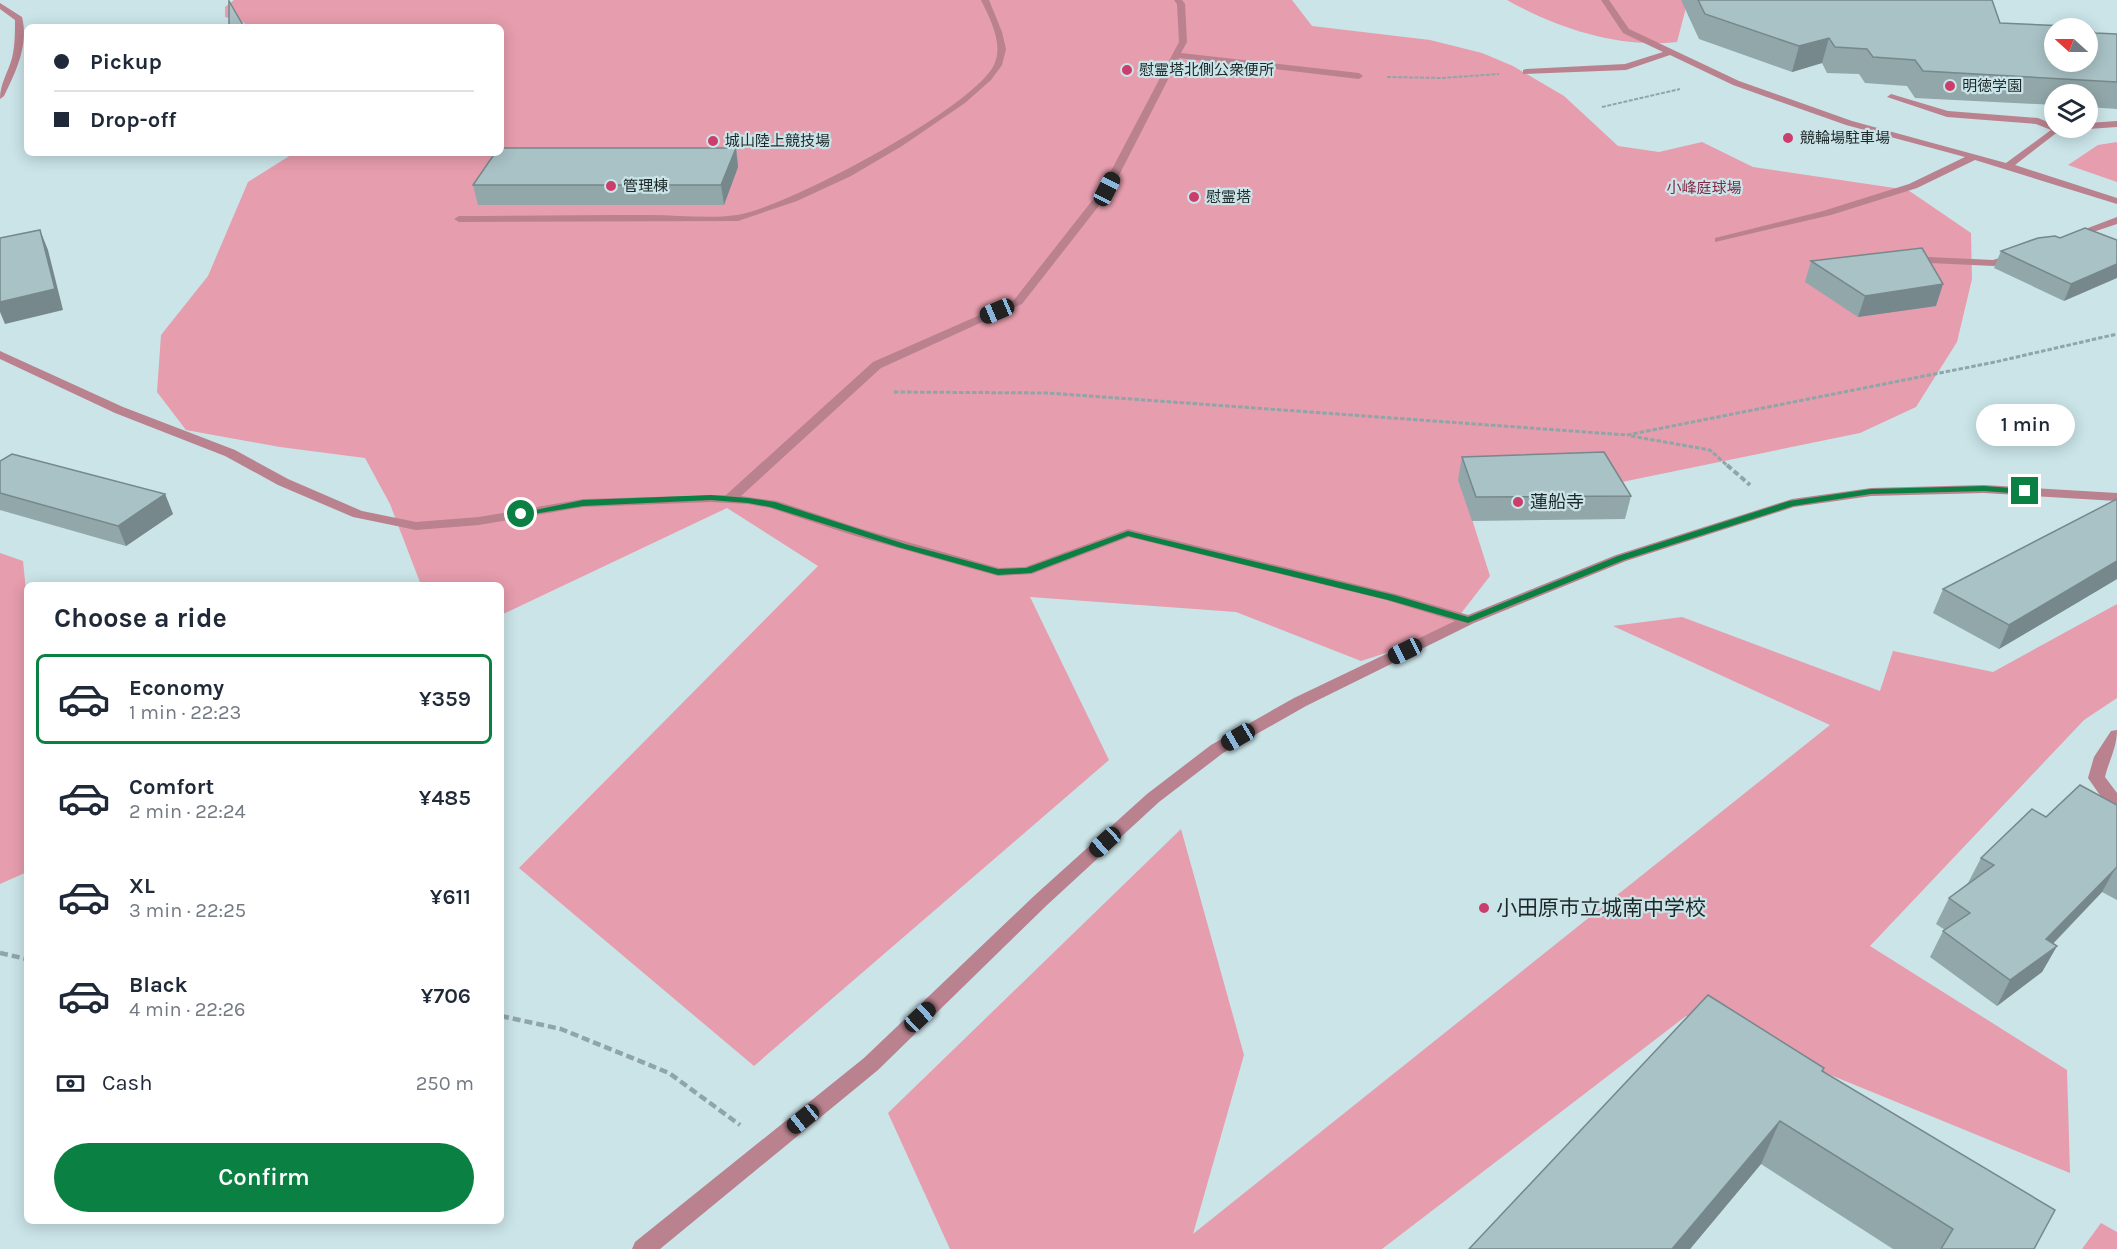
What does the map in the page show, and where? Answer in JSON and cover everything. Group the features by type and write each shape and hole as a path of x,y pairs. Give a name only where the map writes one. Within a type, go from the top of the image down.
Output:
{"street":[{"path":"459,219 738,218 774,208 866,165 955,106 988,77 999,64 999,34 985,0"},
{"path":"729,499 877,365 1018,302 1107,189 1183,42 1181,4 1178,0"},
{"path":"1605,0 1626,31 1668,53 1736,83 1850,123 2008,166 2117,201"},
{"path":"0,4 19,19 20,49 14,70 0,96"},
{"path":"1526,72 1626,67 1668,53"},
{"path":"1176,56 1359,76"},
{"path":"1891,97 1947,114 2038,121 2044,123"},
{"path":"2098,125 2117,124"},
{"path":"2008,166 2044,138"},
{"path":"1719,240 1827,213 1912,186 1974,157"},
{"path":"2061,240 2117,220"},
{"path":"1893,258 1994,263 2028,251"},
{"path":"0,355 119,410 230,453 283,482 358,514 416,526 479,521 583,503 729,499 772,504 868,536 998,572 1027,571 1128,533 1391,597 1468,620"},
{"path":"643,1249 871,1064 1040,901 1153,798 1217,749 1300,702 1468,620 1621,558 1792,503 1871,492 1984,489 2117,497"},
{"path":"2117,735 2102,757 2096,778 2110,797 2117,801"}],"path":[{"path":"1359,76 1442,78 1526,72"},
{"path":"1602,107 1662,94"},
{"path":"1627,435 1995,362 2117,334"},
{"path":"848,391 1048,393 1627,435 1710,450 1743,477"},
{"path":"0,953 24,957"},
{"path":"504,1017 561,1029 669,1073 770,1146"}],"green space":[{"name":"小峰庭球場","path":"234,0 1292,0 1312,26 1430,40 1482,53 1513,66 1564,96 1618,146 1659,152 1702,142 1753,167 1908,190 1971,233 1972,279 1957,342 1916,407 1860,433 1617,483 1464,494 1490,576 1445,634 1361,661 1236,612 1030,597 1109,760 754,1066 519,868 818,566 727,508 504,614 504,582 420,582 390,504 365,458 280,447 186,430 157,392 161,335 208,276 248,182 289,156 504,156 504,24 246,24 225,17 225,7"},
{"path":"1507,0 1688,0 1677,42 1655,43 1611,39 1589,34 1546,19"},
{"path":"2117,142 2117,182 2068,165 2098,145"},
{"path":"0,553 23,561 25,582 24,873 0,884"},
{"path":"2117,604 2117,698 2084,720 1870,946 2067,1070 2070,1173 1686,1016 1382,1249 950,1249 888,1113 1181,829 1244,1055 1193,1234 1830,725 1613,626 1682,617 1880,691 1893,651 1993,672"},
{"path":"2101,1223 2117,1232 2117,1249 2082,1249"}],"building":[{"path":"1698,0 1992,0 2000,23 2044,25 2044,72 2098,72 2098,33 2117,34 2117,82 1923,71 1915,60 1873,57 1867,49 1835,47 1829,38 1799,46 1705,14"},
{"path":"229,1 242,24 229,24"},
{"path":"504,148 736,148 721,185 473,185 493,156 504,156"},
{"path":"2085,228 2117,240 2117,264 2071,284 2001,251 2038,238 2055,236 2060,238"},
{"path":"40,230 55,289 0,302 0,238"},
{"path":"1922,248 1943,284 1865,296 1811,261"},
{"path":"1604,452 1631,496 1476,497 1462,457"},
{"path":"12,454 165,494 118,526 0,493 0,461"},
{"path":"2117,499 2117,561 2009,625 1943,589"},
{"path":"2080,785 2117,805 2117,867 2046,939 2057,946 2010,980 1943,931 1970,913 1949,898 1994,865 1981,858 2032,809 2046,817"},
{"path":"1708,995 1824,1068 1822,1071 2055,1210 2034,1249 1941,1249 1953,1229 1780,1121 1672,1249 1469,1249"}],"place":[{"name":"慰霊塔北側公衆便所","path":"1127,70"},
{"name":"明徳学園","path":"1950,86"},
{"name":"競輪場駐車場","path":"1788,138"},
{"name":"城山陸上競技場","path":"713,141"},
{"name":"管理棟","path":"611,186"},
{"name":"慰霊塔","path":"1194,197"},
{"name":"蓮船寺","path":"1518,502"},
{"name":"小田原市立城南中学校","path":"1484,908"}],"route":[{"path":"521,514 583,503 711,498 748,500 772,504 902,546 998,572 1027,571 1128,533 1391,597 1468,620 1621,558 1792,503 1871,492 1984,489 2025,491"}]}
